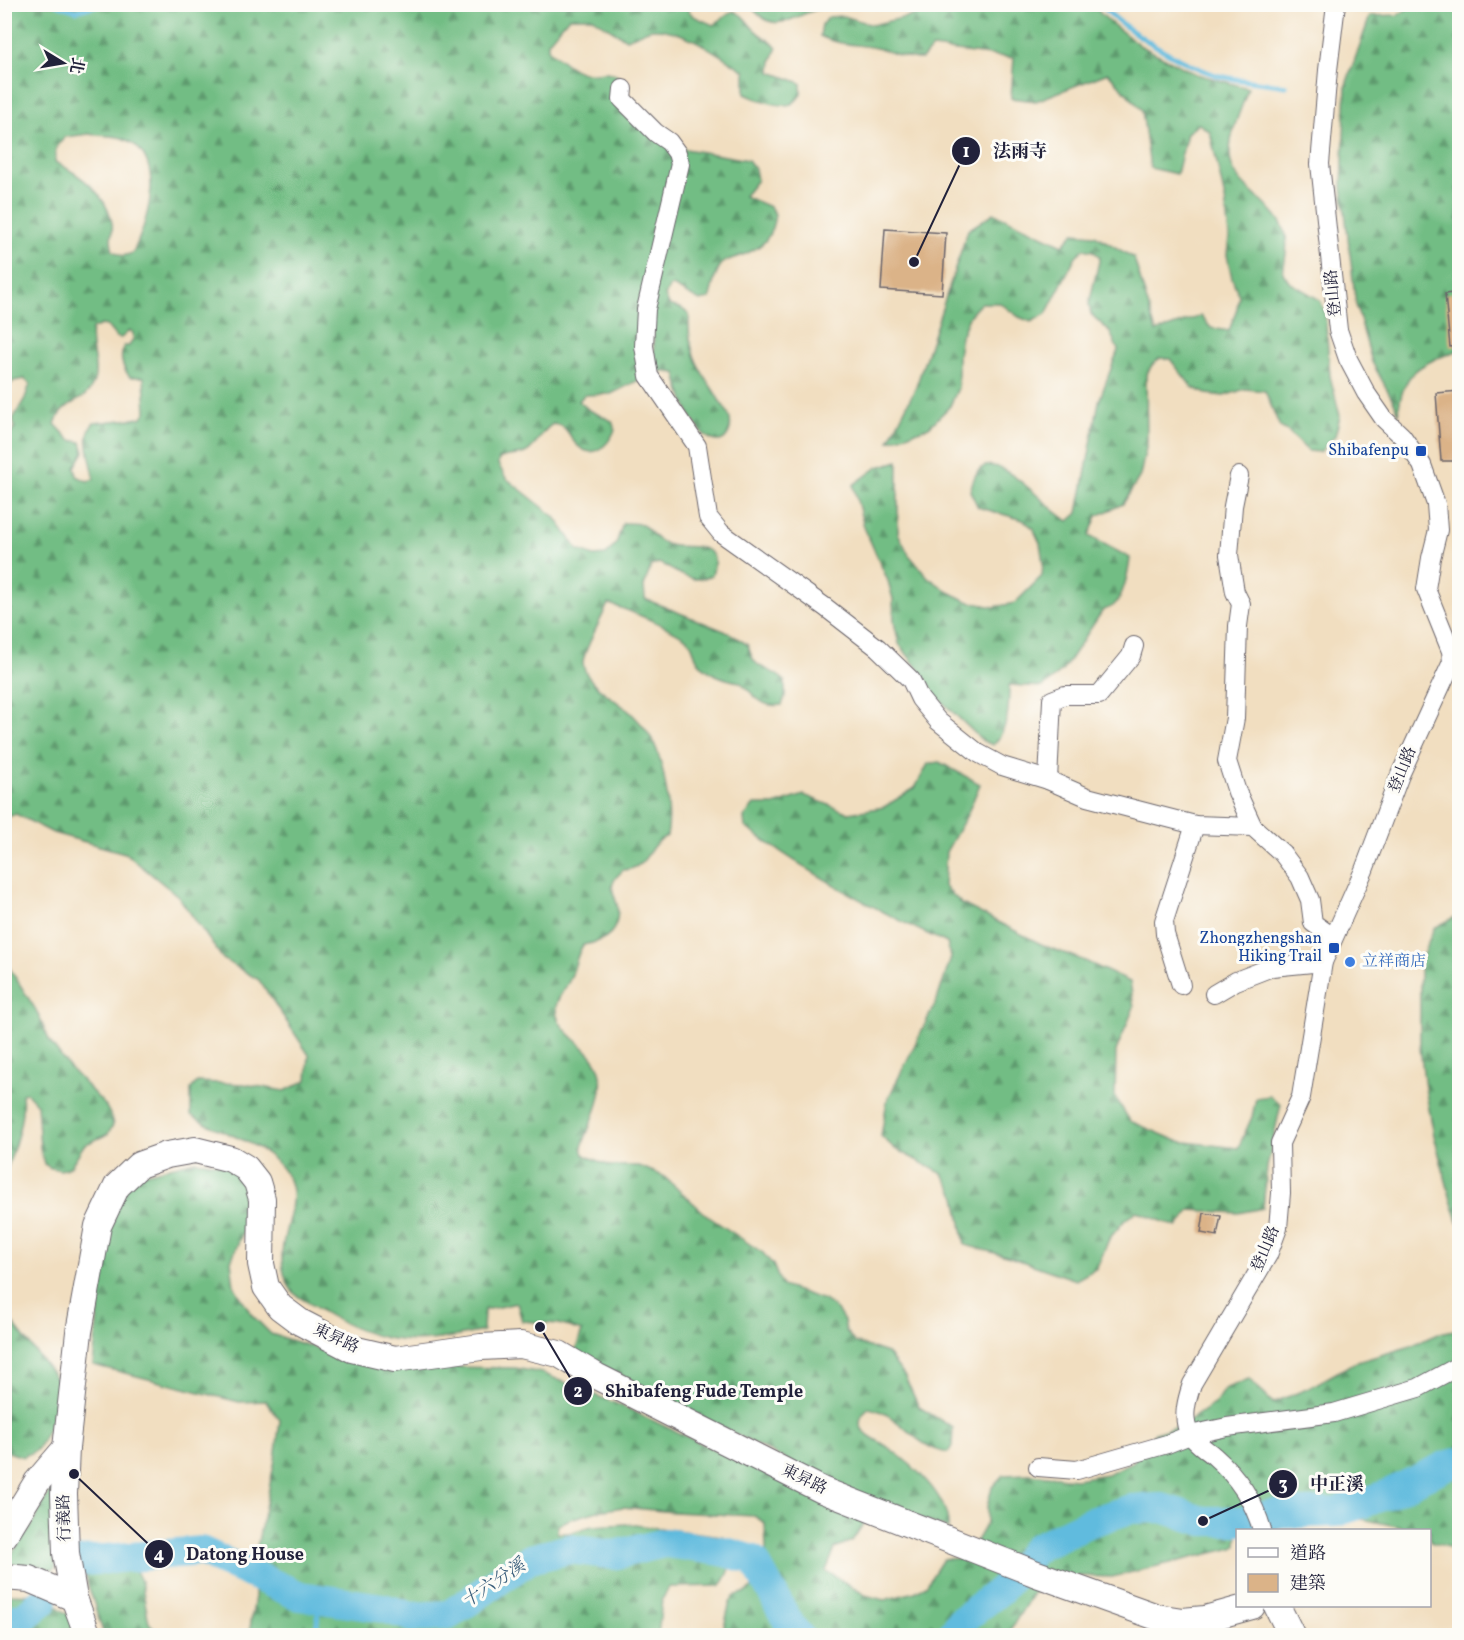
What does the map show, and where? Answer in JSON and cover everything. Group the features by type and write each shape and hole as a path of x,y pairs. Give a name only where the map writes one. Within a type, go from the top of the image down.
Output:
{"street":[{"name":"登山路","path":"1190,1435 1185,1416 1186,1403 1192,1384 1268,1255 1278,1228 1281,1193 1280,1143 1301,1097 1323,962 1364,870 1400,775 1452,662 1451,651 1426,589 1438,530 1436,504 1422,465 1402,436 1384,418 1366,393 1348,359 1338,330 1320,164 1336,4"},
{"path":"623,89 622,99 656,133 669,142 677,153 680,164 646,309 644,346 649,376 697,446 708,517 721,533 878,648 911,680 920,699 938,721 978,753 1002,766 1048,780 1087,797 1195,825 1253,827"},
{"path":"1239,476 1233,506 1229,555 1235,592 1241,604 1238,626 1235,718 1227,761 1237,792 1253,827 1282,853 1300,878 1310,900 1313,923 1333,937"},
{"path":"1048,780 1052,700 1065,695 1099,695 1131,656 1134,646"},
{"path":"1181,985 1165,934 1164,921 1195,825"},
{"path":"1214,994 1236,981 1272,967 1323,962"},
{"name":"東昇路","path":"66,1448 79,1332 98,1226 117,1186 139,1165 167,1155 195,1150 231,1159 246,1168 257,1182 262,1199 261,1264 266,1287 280,1307 300,1322 352,1349 395,1359 481,1347 521,1345 559,1354 596,1376 822,1490 1025,1569 1157,1617 1182,1621 1205,1619 1244,1607"},
{"path":"1038,1467 1077,1470 1190,1435 1227,1427 1334,1413 1418,1388 1457,1367 1460,1363"},
{"path":"1190,1435 1228,1468 1241,1483 1259,1523"},
{"path":"4,1536 37,1482 66,1448"},
{"name":"行義路","path":"66,1448 63,1518 66,1553 74,1598 88,1635"},
{"path":"4,1577 29,1579 74,1598"},
{"path":"1278,1607 1292,1635"}],"green space":[{"path":"963,4 1096,5 1099,12 1112,24 1141,46 1196,74 1248,88 1232,134 1231,162 1242,183 1269,208 1283,227 1287,244 1283,273 1289,282 1320,300 1325,312 1330,376 1340,416 1335,436 1320,452 1308,451 1289,432 1280,427 1265,391 1245,389 1224,396 1206,394 1192,387 1170,359 1160,358 1152,365 1146,375 1147,443 1140,476 1123,504 1097,516 1089,536 1130,558 1123,591 1113,606 1103,610 1063,670 1043,687 1009,685 1005,725 993,745 983,741 935,695 926,679 899,644 894,622 893,599 888,581 864,527 853,485 878,467 898,461 898,533 909,555 928,577 949,592 969,602 994,607 1015,603 1042,576 1043,562 1040,543 1033,528 1023,520 978,507 970,491 974,477 979,470 988,466 999,468 1012,475 1069,521 1078,513 1099,401 1118,350 1110,332 1091,314 1089,304 1100,257 1093,251 1084,249 1076,256 1046,314 1031,322 1019,317 1000,303 981,303 970,315 961,336 958,356 958,388 950,406 929,427 889,441 916,387 968,230 994,213 1063,245 1074,233 1095,235 1134,258 1156,332 1201,316 1211,328 1229,331 1239,296 1227,255 1229,237 1225,199 1210,132 1199,124 1187,133 1177,174 1150,168 1142,110 1108,73 1036,101 1011,98 1014,58 932,48 922,59 916,59 876,48 833,41 820,36 822,24 829,17 844,16 872,25"},
{"path":"5,5 684,5 693,16 713,25 733,11 777,47 772,60 771,72 801,83 801,94 796,101 786,105 774,104 745,94 745,71 701,44 676,33 652,29 626,39 591,17 569,17 548,42 548,49 576,70 585,73 609,72 618,76 620,88 636,108 654,116 660,123 664,136 674,147 748,160 755,169 757,180 744,196 770,207 775,214 772,229 762,244 751,252 727,260 719,267 709,299 700,301 673,286 669,287 665,296 669,305 689,314 690,337 695,359 730,417 730,428 725,439 713,440 699,429 688,411 676,373 659,371 654,362 653,314 639,380 611,394 584,395 579,401 589,410 612,421 615,430 603,447 593,452 587,451 575,443 565,428 553,424 527,452 502,457 498,464 506,478 555,517 578,550 594,556 606,555 616,544 623,523 633,523 645,527 666,544 701,548 711,553 714,569 712,575 705,578 692,578 659,563 651,566 644,586 645,599 729,633 748,645 758,664 785,681 785,697 782,705 763,702 740,682 723,678 707,670 697,660 691,643 674,631 608,604 589,643 583,663 585,671 596,686 633,715 653,741 661,762 666,788 667,836 655,845 639,865 623,870 616,878 613,890 618,913 614,928 599,941 583,945 556,1008 562,1026 593,1057 601,1076 598,1103 582,1147 584,1155 610,1166 639,1166 663,1176 709,1217 763,1253 773,1265 782,1286 824,1300 837,1310 844,1321 846,1331 854,1342 887,1353 905,1377 919,1407 953,1428 952,1446 948,1453 936,1450 889,1416 868,1408 861,1418 862,1429 909,1463 928,1483 943,1505 948,1529 845,1490 575,1352 582,1331 559,1324 522,1321 517,1303 484,1310 483,1331 415,1341 381,1337 349,1326 294,1293 287,1281 282,1263 282,1248 292,1205 291,1184 286,1174 267,1153 191,1115 191,1089 197,1082 244,1084 285,1091 307,1080 309,1055 259,980 223,959 178,896 125,853 53,833 16,814 5,818 5,440 15,428 13,419 30,384 24,379 14,381 5,389","holes":["89,134 122,138 137,147 146,159 150,174 149,207 133,253 123,256 113,251 112,223 104,203 83,179 55,162 56,148 65,137","101,325 107,326 116,337 121,338 130,330 133,333 129,346 124,346 122,362 130,377 144,377 146,412 141,418 94,423 88,435 88,450 94,479 87,481 77,476 75,467 84,452 81,442 70,440 55,424 64,410 85,395 93,384 95,370 91,336 92,329"]},
{"path":"750,5 856,5 847,8 823,8 791,20 775,22 759,15"},
{"path":"1413,5 1443,7 1459,5 1459,350 1415,371 1404,388 1398,416 1395,404 1372,362 1356,305 1342,187 1346,85 1370,16 1398,15"},
{"path":"939,762 980,784 967,815 946,852 944,886 962,904 1045,946 1130,982 1134,1007 1116,1051 1115,1097 1130,1121 1177,1141 1238,1148 1252,1117 1256,1098 1270,1096 1281,1104 1267,1167 1263,1208 1238,1213 1191,1210 1177,1227 1136,1211 1109,1239 1097,1268 1076,1280 1010,1257 965,1245 956,1197 943,1174 895,1149 881,1136 887,1101 937,1000 951,958 947,943 895,918 818,875 745,827 744,817 754,805 774,805 804,795 849,813 884,807 915,788 928,764"},
{"path":"1459,915 1459,1224 1434,1135 1425,1088 1420,1047 1420,962 1434,928"},
{"path":"5,961 36,1010 50,1042 68,1066 105,1105 111,1116 113,1125 108,1134 84,1145 70,1167 61,1170 44,1164 40,1148 37,1104 27,1093 22,1094 20,1125 5,1175"},
{"path":"195,1161 221,1164 240,1176 248,1194 248,1219 231,1261 234,1286 252,1315 271,1334 370,1365 395,1370 446,1367 515,1368 542,1373 624,1407 865,1521 852,1541 835,1548 826,1571 865,1595 884,1600 915,1592 927,1584 943,1559 966,1558 987,1522 987,1507 992,1487 1003,1475 1030,1474 1076,1479 1107,1474 1133,1462 1155,1433 1182,1425 1215,1403 1224,1389 1249,1379 1273,1403 1309,1388 1354,1363 1408,1347 1440,1333 1459,1329 1459,1550 1431,1542 1431,1529 1406,1529 1362,1519 1296,1523 1278,1529 1236,1529 1236,1546 1233,1548 1112,1577 1078,1576 1033,1593 1007,1635 722,1635 730,1602 734,1596 747,1592 757,1583 766,1550 765,1523 754,1516 623,1507 570,1519 558,1525 557,1533 569,1533 592,1526 627,1524 722,1536 731,1541 729,1570 720,1586 669,1587 662,1600 658,1635 249,1635 255,1596 255,1556 275,1460 280,1420 266,1401 239,1402 93,1365 104,1253 121,1193 141,1174"},
{"path":"4,1312 62,1386 50,1425 38,1449 23,1457 5,1451"},
{"path":"53,1488 52,1545 56,1567 52,1570 38,1566 5,1563 31,1527"},
{"path":"121,1567 135,1569 141,1581 149,1623 161,1635 104,1635 85,1575 87,1570"},
{"path":"4,1594 41,1595 74,1619 81,1635 5,1635"}],"building":[{"path":"885,229 946,233 942,294 881,290"},
{"path":"1460,292 1460,346 1450,347 1445,294"},
{"path":"1460,391 1460,461 1441,461 1436,393"},
{"path":"1204,1213 1221,1216 1217,1236 1201,1233"}],"waterway":[{"path":"4,5 21,4"},
{"path":"57,4 76,11 100,4"},
{"path":"1101,4 1110,14 1138,35 1171,55 1203,70 1232,79 1286,86"},
{"path":"951,1636 960,1622 1002,1589 1037,1547 1088,1523 1131,1509 1162,1508 1203,1521 1242,1521 1273,1514 1336,1512 1390,1493 1445,1466 1460,1462"},
{"name":"十六分溪","path":"83,1561 201,1551 300,1596 383,1608 412,1617 449,1615 530,1559 570,1549 613,1555 665,1543 721,1551 754,1560 791,1627 799,1636"},
{"path":"316,1636 319,1599"},
{"name":"十六分溪","path":"4,1624 25,1616 43,1601"}],"place":[{"name":"法雨寺","path":"914,262"},
{"name":"Shibafenpu","path":"1421,451"},
{"name":"Zhongzhengshan Hiking Trail","path":"1334,948"},
{"name":"立祥商店","path":"1350,962"},
{"name":"Shibafeng Fude Temple","path":"540,1327"},
{"name":"Datong House","path":"74,1474"},
{"name":"中正溪","path":"1203,1521"}]}
